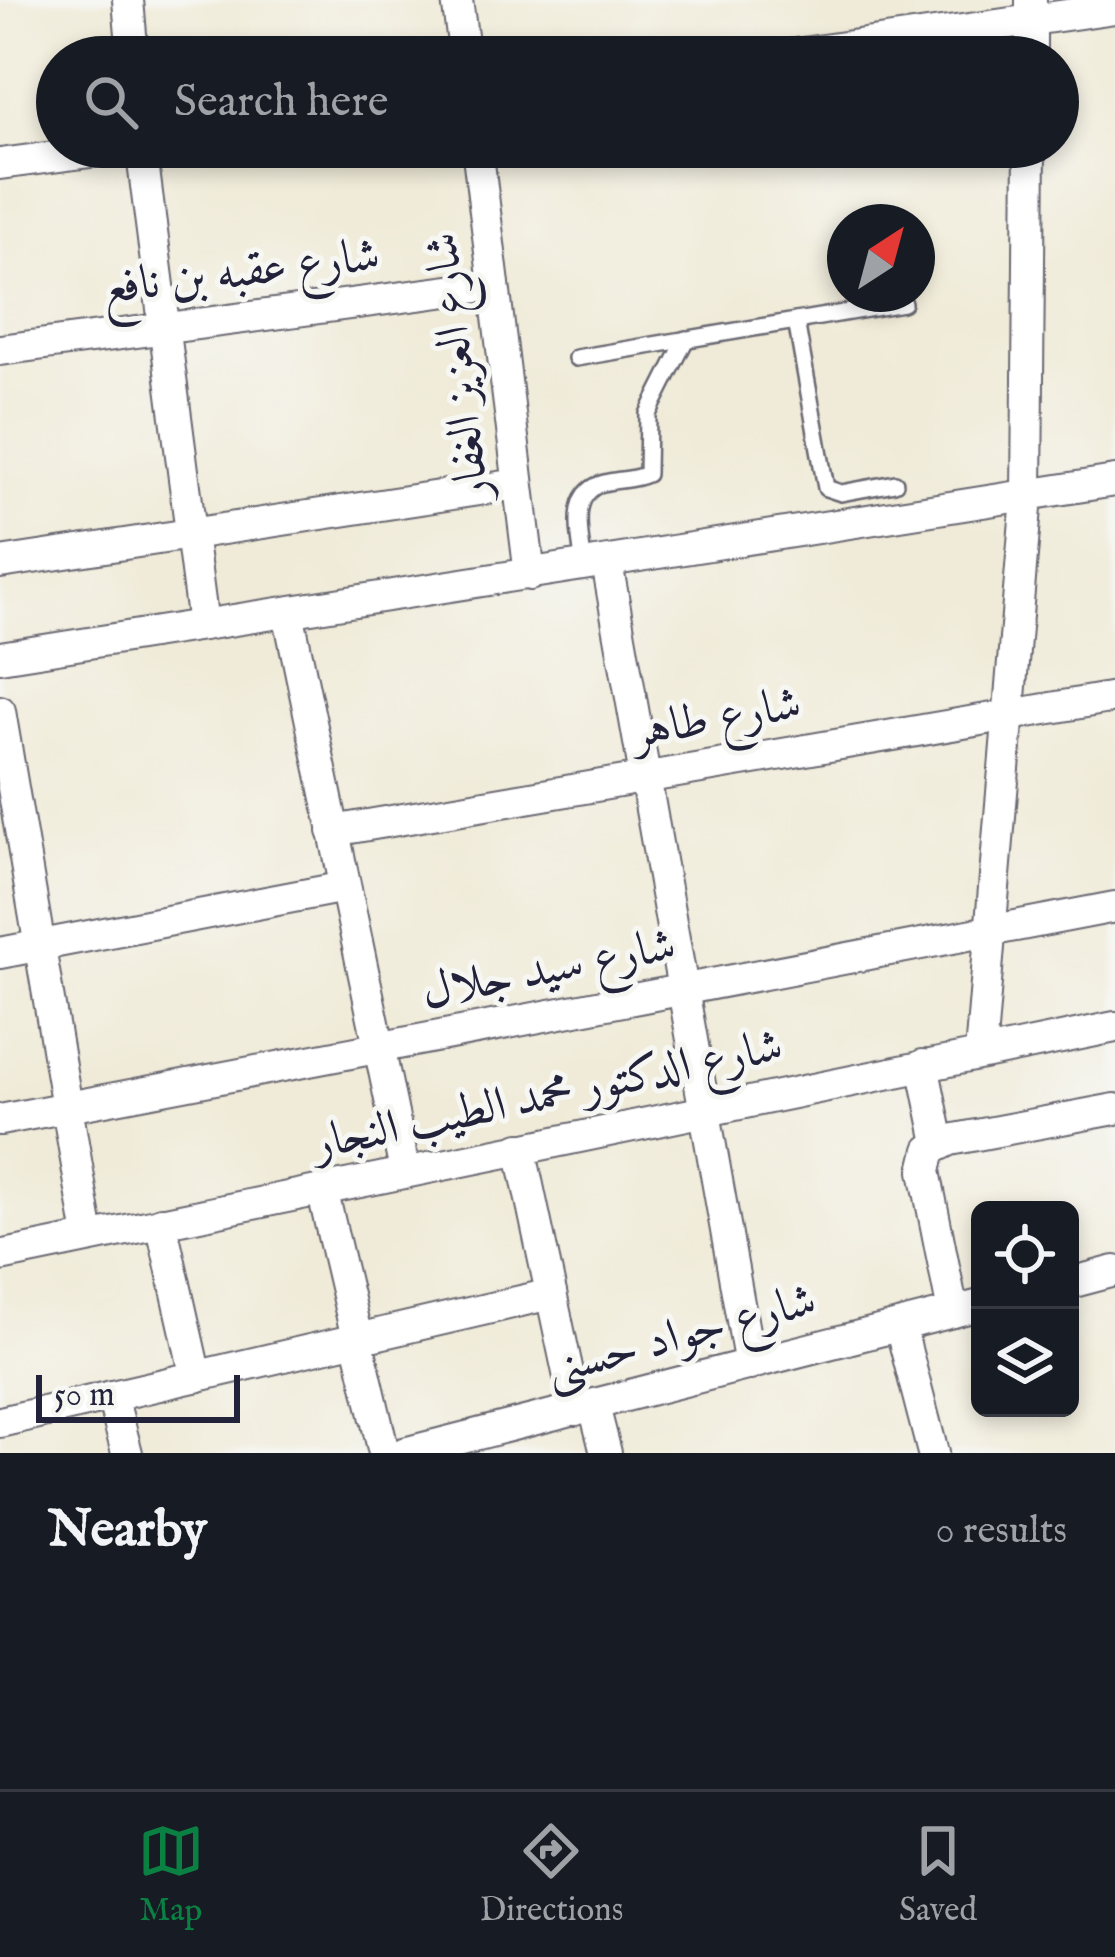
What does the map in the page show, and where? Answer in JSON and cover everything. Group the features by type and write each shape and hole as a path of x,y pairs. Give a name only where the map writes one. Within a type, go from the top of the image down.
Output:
{"street":[{"path":"128,0 131,36"},
{"path":"457,0 462,36"},
{"path":"891,36 1031,11 1115,8"},
{"path":"0,164 36,159"},
{"path":"144,168 203,625"},
{"name":"شارع العزيز الغفار","path":"480,168 530,575"},
{"path":"980,1054 1027,496 1030,168"},
{"name":"شارع عقبه بن نافع","path":"0,350 494,286"},
{"path":"0,657 1115,481"},
{"path":"0,563 518,484"},
{"path":"596,564 646,777 751,1365"},
{"path":"287,612 405,1172"},
{"name":"شارع طاهر","path":"333,831 1115,697"},
{"path":"0,711 89,1237"},
{"path":"0,952 345,887"},
{"name":"شارع سيد جلال","path":"0,1120 1115,907"},
{"name":"شارع الدكتور محمد الطيب النجار","path":"0,1256 1115,1027"},
{"path":"923,1065 939,1142"},
{"path":"967,1309 925,1171 930,1150 939,1142 1115,1109"},
{"path":"520,1148 551,1294 585,1408 606,1453"},
{"path":"322,1189 384,1453"},
{"path":"161,1222 196,1376"},
{"path":"1079,1281 1115,1271"},
{"path":"0,1422 551,1294"},
{"name":"شارع جواد حسنى","path":"404,1453 967,1309"},
{"path":"900,1326 933,1453"},
{"path":"112,1396 127,1453"}],"lane":[{"path":"576,358 850,312"},
{"path":"796,321 823,483 836,493 895,483"},
{"path":"596,564 578,514 582,499 599,484 646,474 648,414 686,339"},
{"path":"868,488 874,520"}]}
